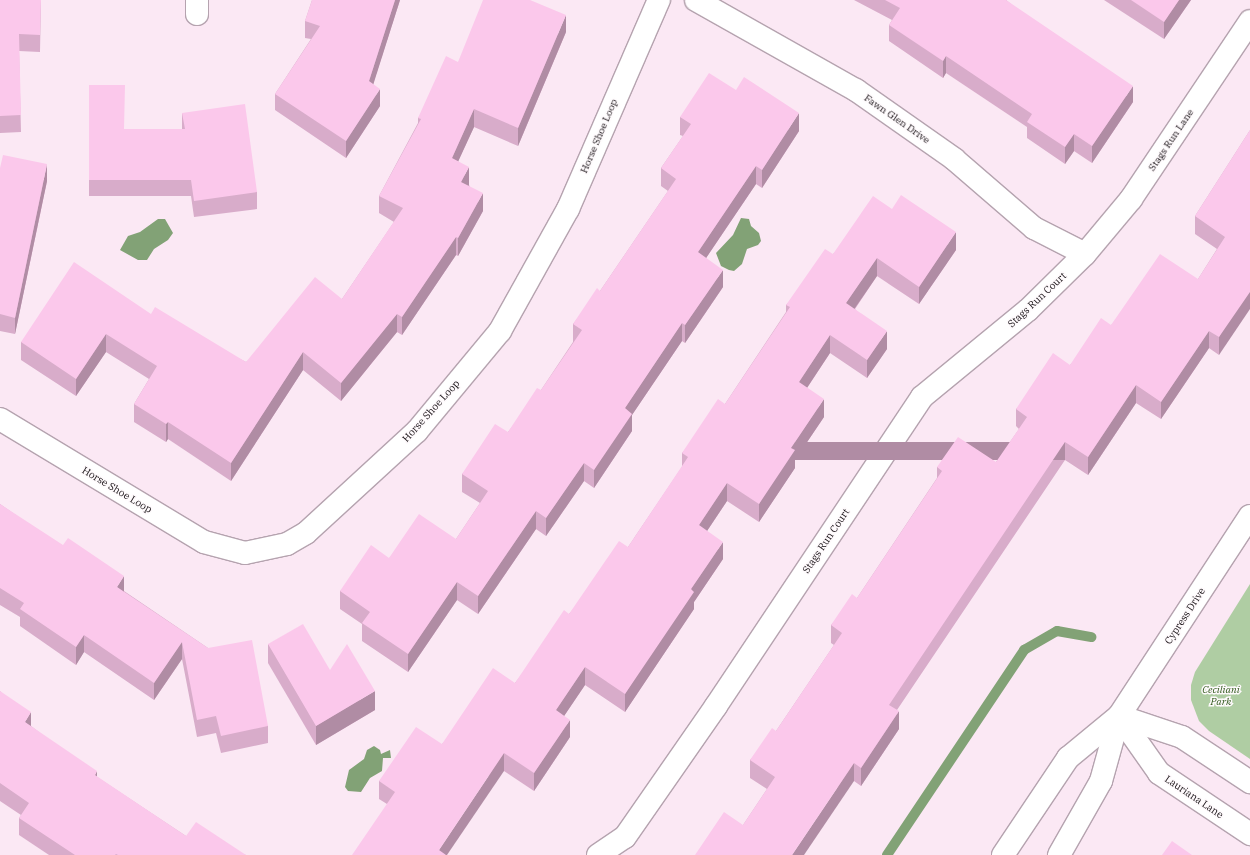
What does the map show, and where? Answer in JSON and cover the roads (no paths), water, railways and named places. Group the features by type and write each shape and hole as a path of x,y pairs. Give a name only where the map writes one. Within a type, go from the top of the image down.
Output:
{"street":[{"name":"Horse Shoe Loop","path":"0,419 204,542 245,553 287,544 306,533 417,431 500,331 568,209 659,0"},
{"name":"Fawn Glen Drive","path":"696,0 856,90 954,159 1034,228 1085,254"},
{"name":"Stags Run Lane","path":"1085,254 1131,199 1250,21"},
{"name":"Stags Run Court","path":"598,855 625,837 716,706 922,397 1028,310 1085,254"},
{"name":"Cypress Drive","path":"1059,855 1101,781 1120,716 1250,516"},
{"name":"Cypress Drive","path":"1003,855 1068,758 1120,716"},
{"path":"1120,716 1182,737 1250,782"},
{"name":"Lauriana Lane","path":"1120,716 1159,773 1250,834"}],"waterway":[{"path":"887,855 1024,650 1057,631 1091,637"}],"park label":[{"name":"Ceciliani Park","path":"1221,694"}]}
